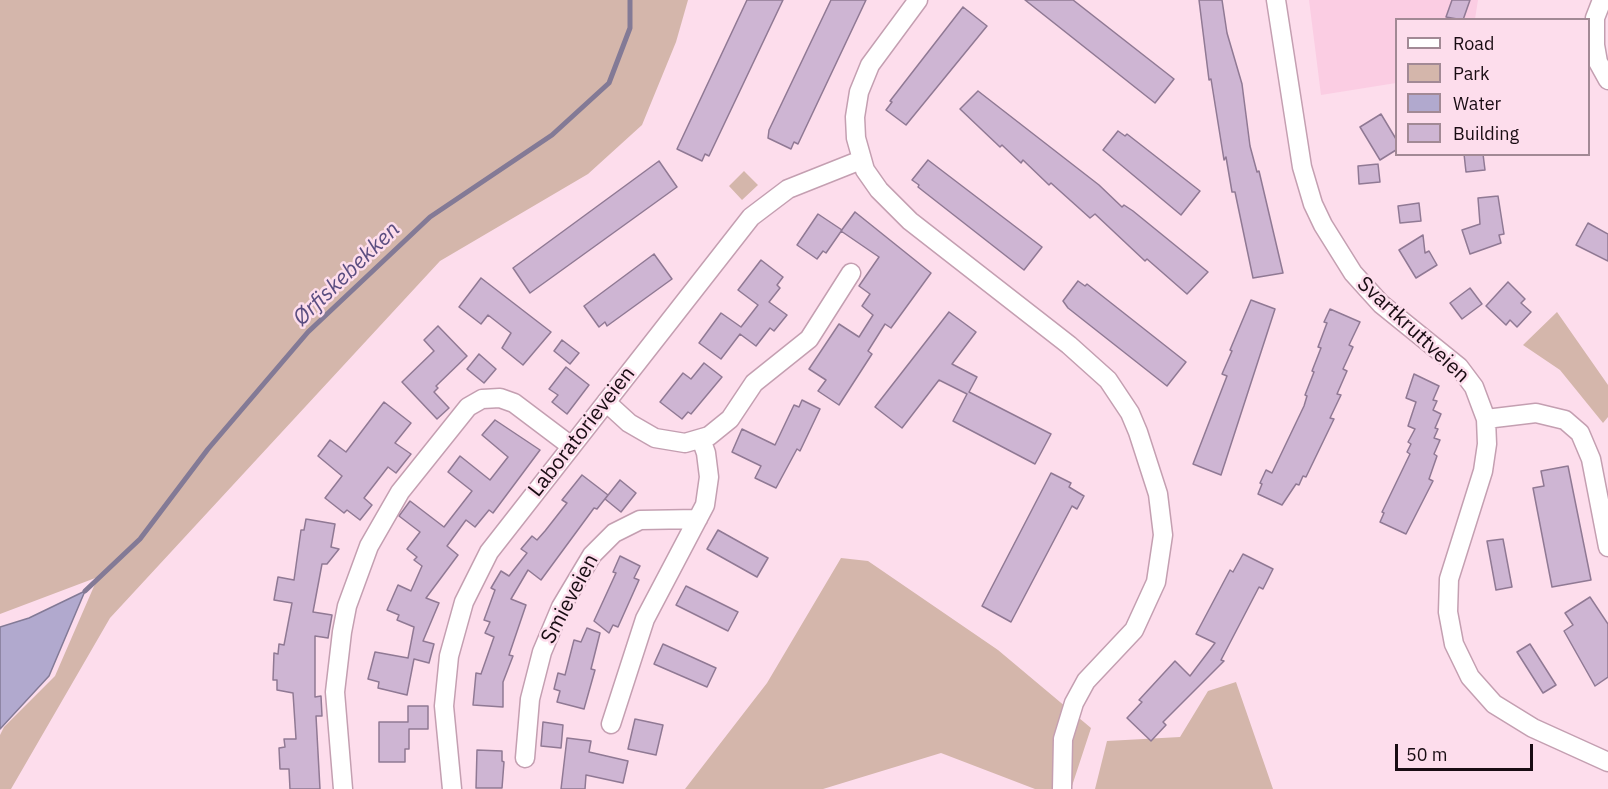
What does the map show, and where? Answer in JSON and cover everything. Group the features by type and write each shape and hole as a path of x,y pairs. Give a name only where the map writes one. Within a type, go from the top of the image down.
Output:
{"street":[{"path":"918,0 879,52 863,78 855,117 861,160 879,190 910,220 1069,345 1108,380 1130,413 1148,456 1158,494 1163,535 1156,582 1134,630 1090,676 1074,703 1063,739 1062,789"},
{"name":"Svartkruttveien","path":"1276,0 1302,167 1313,204 1323,225 1353,273 1373,296 1459,367 1474,387 1486,419 1487,444 1483,471 1449,579 1448,612 1454,644 1470,677 1494,704 1533,728 1608,762"},
{"path":"1602,0 1595,18 1595,45 1599,62 1608,80"},
{"name":"Laboratorieveien","path":"452,789 444,706 445,684 449,656 464,602 478,570 501,535 751,217 788,189 861,160"},
{"path":"606,402 629,423 655,438 673,443 701,439 715,432 730,419 754,383 803,345 851,273"},
{"path":"343,789 335,692 342,632 347,606 369,546 400,492 468,407 483,399 500,398 514,403 571,446"},
{"path":"1486,419 1536,413 1566,420 1580,433 1591,459 1608,547"},
{"path":"611,724 645,619 698,519 709,488 708,464 701,439"},
{"name":"Smieveien","path":"525,758 529,707 542,652 561,607 592,555 614,533 640,520 698,519"}],"shaded area":[{"path":"1309,0 1478,0 1475,18 1395,18 1395,83 1321,95"}],"green space":[{"path":"0,0 688,0 676,42 642,125 588,174 440,261 110,618 11,789 0,789 0,735 4,727 55,676 98,577 0,614"},
{"path":"744,171 758,185 742,200 729,186"},
{"path":"1557,312 1608,385 1608,417 1603,423 1560,370 1523,345"},
{"path":"841,558 868,561 998,650 1091,728 1071,789 1035,789 941,753 823,789 685,789 767,683"},
{"path":"1236,682 1273,789 1095,789 1107,741 1180,737 1208,691"}],"water":[{"path":"85,591 49,676 0,729 0,627 29,618"}],"building":[{"path":"747,0 783,0 709,156 705,154 702,161 677,149"},
{"path":"831,0 866,0 798,144 794,142 791,149 768,138 769,130"},
{"path":"1025,0 1073,0 1174,79 1155,103"},
{"path":"1199,0 1222,0 1227,33 1242,84 1250,146 1257,172 1259,171 1283,273 1253,278 1226,157 1224,160 1211,79 1209,80"},
{"path":"1452,0 1470,0 1464,18 1446,17"},
{"path":"963,7 987,26 906,125 886,110 892,102 890,101"},
{"path":"978,91 1099,185 1122,207 1124,205 1133,211 1208,272 1187,294 1147,259 1145,261 1095,214 1090,218 1051,183 1049,185 1023,160 1021,163 1002,145 1000,147 960,109"},
{"path":"1381,114 1395,137 1395,151 1380,160 1360,127"},
{"path":"1118,131 1125,136 1127,134 1200,191 1181,215 1103,150"},
{"path":"1464,156 1483,156 1485,170 1466,172"},
{"path":"928,160 1042,247 1024,270 918,187 919,185 912,180"},
{"path":"659,161 677,187 530,293 513,268"},
{"path":"1378,164 1380,182 1359,184 1358,166"},
{"path":"1498,196 1504,234 1499,235 1501,243 1470,254 1462,230 1480,224 1478,198"},
{"path":"1419,203 1421,221 1400,223 1398,206"},
{"path":"855,212 931,273 891,328 885,324 868,351 872,354 839,405 818,391 826,380 809,369 839,324 859,337 873,315 862,306 870,294 859,286 879,257 841,231"},
{"path":"818,214 842,230 826,253 823,251 817,259 797,245"},
{"path":"1588,223 1608,234 1608,261 1576,245"},
{"path":"1423,235 1425,253 1429,251 1437,265 1416,278 1399,250"},
{"path":"654,254 672,279 607,326 605,322 599,327 584,306"},
{"path":"761,260 783,277 777,285 780,288 769,302 787,315 774,331 770,328 756,346 740,334 721,359 699,343 721,313 741,327 758,305 738,290"},
{"path":"481,278 551,332 523,365 502,348 511,333 488,315 481,324 459,307"},
{"path":"1078,281 1085,286 1087,284 1186,362 1167,386 1068,308 1063,301"},
{"path":"1508,282 1525,299 1521,303 1531,312 1517,327 1510,320 1506,325 1486,306"},
{"path":"1470,288 1482,304 1462,319 1450,303"},
{"path":"1251,300 1275,309 1221,475 1193,464 1227,376 1222,374 1232,351 1230,350"},
{"path":"1330,309 1360,322 1349,345 1353,347 1343,369 1347,371 1337,394 1341,395 1330,418 1334,419 1306,477 1303,476 1299,485 1296,484 1282,505 1258,494 1262,484 1260,483 1266,470 1272,473 1304,406 1307,396 1305,395 1314,372 1312,371 1321,348 1318,347 1327,323 1324,322"},
{"path":"949,312 976,332 952,364 977,377 969,392 1051,434 1035,464 953,421 967,394 939,380 902,428 875,407"},
{"path":"438,326 467,356 436,386 438,388 434,392 449,408 437,419 402,382 434,351 424,340"},
{"path":"562,340 579,353 570,364 554,351"},
{"path":"479,354 496,369 484,383 467,369"},
{"path":"704,363 722,377 691,414 688,412 682,419 660,402 683,373 691,379"},
{"path":"566,367 589,385 567,414 552,402 558,395 549,389"},
{"path":"1414,374 1439,386 1433,400 1437,401 1433,410 1441,414 1435,428 1438,429 1434,438 1440,440 1434,454 1437,456 1429,479 1433,481 1406,534 1380,522 1384,513 1382,512 1410,454 1407,452 1411,444 1408,442 1415,429 1408,426 1416,402 1406,398"},
{"path":"802,400 820,409 800,451 797,449 776,488 755,478 761,466 732,452 742,429 775,445 794,405 799,407"},
{"path":"384,402 411,423 395,443 411,454 396,473 388,467 364,498 372,505 360,520 347,510 344,513 325,498 342,476 318,456 330,440 346,452"},
{"path":"495,420 540,450 493,513 489,510 475,527 466,520 447,546 458,555 426,598 439,603 423,641 434,644 429,663 414,659 407,695 378,688 379,682 368,679 375,652 408,658 414,627 397,620 399,615 387,610 398,585 411,591 422,566 414,560 417,557 407,549 420,532 399,516 410,501 444,527 472,491 448,472 460,456 490,480 508,457 482,435"},
{"path":"1568,466 1591,580 1552,587 1533,488 1544,486 1541,471"},
{"path":"1051,473 1071,483 1069,487 1084,496 1077,509 1072,506 1011,622 982,606"},
{"path":"582,475 608,495 597,509 594,508 541,580 528,570 511,599 526,605 509,655 513,656 503,682 503,707 473,705 476,673 481,674 494,637 485,633 490,622 484,620 495,590 491,588 501,571 509,576 527,553 521,549 532,536 537,540 545,531 567,503 562,500"},
{"path":"620,480 636,493 621,512 605,499"},
{"path":"306,519 335,524 331,547 339,549 327,564 322,564 313,612 332,615 328,638 315,636 315,697 321,696 322,716 316,716 320,789 290,789 289,769 280,769 279,748 285,747 284,739 296,739 293,693 277,690 277,680 273,680 274,653 278,654 279,644 284,645 292,603 274,600 278,577 294,580 301,530 304,530"},
{"path":"718,530 768,558 757,577 707,549"},
{"path":"1503,539 1512,587 1496,590 1487,541"},
{"path":"1243,554 1273,569 1263,589 1259,587 1221,660 1224,661 1163,722 1166,725 1151,741 1127,718 1142,702 1139,700 1175,661 1190,676 1215,643 1196,634 1230,570 1233,572"},
{"path":"620,556 640,566 634,578 639,580 618,627 613,625 609,633 594,621 616,573 613,572"},
{"path":"686,586 738,612 728,631 676,605"},
{"path":"1590,597 1608,624 1608,677 1595,686 1564,631 1573,625 1565,613"},
{"path":"587,628 600,633 591,669 595,670 584,709 557,702 560,691 554,689 558,673 565,675 574,640 581,642"},
{"path":"663,644 716,668 707,687 654,664"},
{"path":"1530,644 1556,685 1543,693 1517,652"},
{"path":"408,706 428,706 428,729 409,729 409,749 405,749 405,762 379,762 379,722 408,722"},
{"path":"635,719 663,725 656,755 628,749"},
{"path":"543,722 563,725 561,748 541,746"},
{"path":"567,738 591,741 589,752 628,761 623,783 586,775 585,789 561,789"},
{"path":"477,750 502,751 504,762 502,788 476,788"}],"waterway":[{"name":"Ørfiskebekken","path":"85,591 140,539 208,449 308,332 430,217 552,135 609,83 630,28 630,0"}]}
